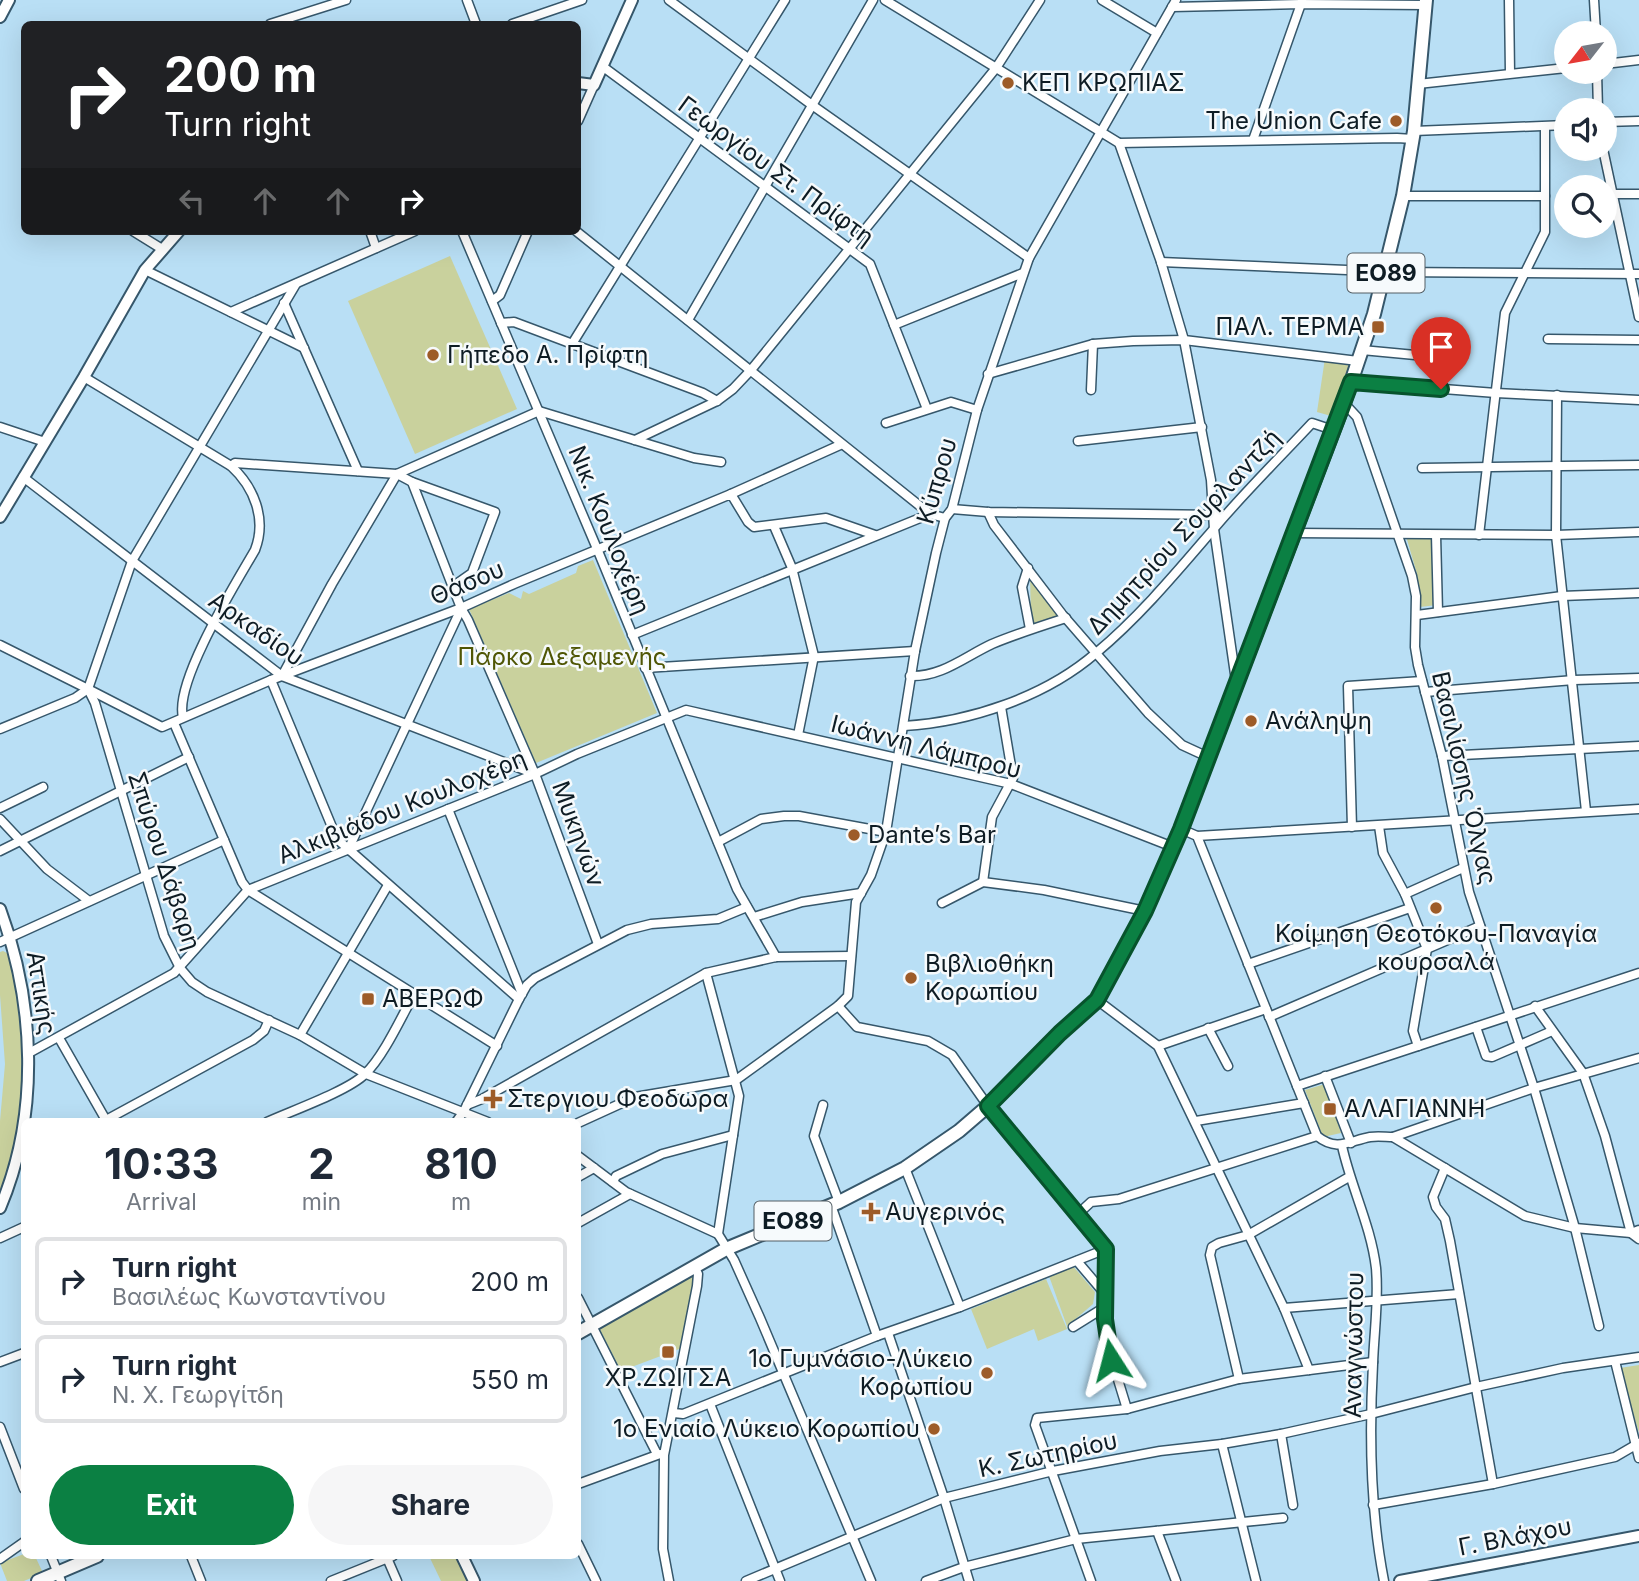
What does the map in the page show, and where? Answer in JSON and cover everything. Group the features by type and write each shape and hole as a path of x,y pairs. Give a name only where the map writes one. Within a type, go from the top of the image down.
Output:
{"main road":[{"name":"ΕΟ89","path":"581,1332 726,1249 835,1204 905,1168 959,1131 988,1106 1060,1033 1097,1000 1145,911 1181,829 1360,355 1386,272 1403,196 1413,135 1426,2"},
{"path":"38,1581 59,1577 92,1559"}],"street":[{"path":"0,17 9,0"},
{"path":"299,20 346,0"},
{"path":"467,0 475,21"},
{"path":"521,21 582,0"},
{"path":"581,114 632,0"},
{"path":"669,0 1029,258"},
{"path":"572,344 785,0"},
{"path":"688,320 873,0"},
{"path":"885,0 1119,143 1397,138 1554,126"},
{"path":"635,440 717,401 751,370 996,68 1040,0"},
{"path":"1102,0 1157,33"},
{"path":"1508,0 1510,73"},
{"path":"1594,0 1595,21"},
{"path":"1253,140 1301,2"},
{"path":"1174,4 1426,2"},
{"name":"Κύπρου","path":"838,1006 849,992 856,902 871,875 886,832 910,676 945,518 952,509 988,374 1029,258 1174,4"},
{"path":"1617,63 1639,60"},
{"name":"Γεωργίου Στ. Πρίφτη","path":"602,66 870,264 927,409"},
{"path":"1418,84 1554,69"},
{"path":"581,83 594,85"},
{"path":"1617,122 1639,121"},
{"path":"1479,535 1505,313 1545,232 1545,127"},
{"path":"1119,143 1161,262 1184,340 1202,427 1237,683"},
{"path":"1617,194 1639,194"},
{"path":"1403,196 1545,196"},
{"path":"1617,211 1635,274 1639,317"},
{"path":"139,235 162,249"},
{"path":"0,517 145,270 175,235"},
{"path":"371,235 376,248"},
{"path":"231,312 406,235"},
{"name":"Νικ. Κουλοχέρη","path":"464,235 718,842 747,907 776,957"},
{"path":"492,302 500,295 526,235"},
{"path":"581,235 751,370 840,445 930,514 945,518"},
{"path":"1161,262 1386,272 1635,274"},
{"path":"145,270 304,348"},
{"path":"894,325 1023,272"},
{"path":"0,729 75,698 88,689 132,561 296,284"},
{"path":"284,303 358,471"},
{"path":"501,323 514,322 704,393 717,401"},
{"path":"1548,339 1639,340"},
{"path":"988,374 1093,344 1184,340 1360,355 1415,355"},
{"path":"1091,390 1093,344"},
{"path":"84,377 231,466 246,479 255,497 260,536 255,550 202,643 181,706 183,717"},
{"path":"1351,382 1639,400"},
{"path":"1557,395 1556,536 1574,680 1586,811"},
{"path":"886,423 951,402 977,410"},
{"name":"Βασιλίσσης Όλγας","path":"1344,403 1357,417 1412,576 1417,615 1415,647 1442,756 1463,868 1508,1015 1534,1088 1575,1228 1599,1326"},
{"path":"282,676 397,474 539,411 694,458 721,462"},
{"name":"Δημητρίου Σουρλαντζή","path":"904,726 930,724 1001,708 1071,672 1096,653 1155,595 1312,423 1333,430"},
{"path":"0,427 44,442"},
{"path":"1078,441 1202,427"},
{"name":"Θάσου","path":"174,723 271,680 461,608 513,584 598,551 840,445"},
{"path":"231,466 235,463 397,474 495,512 472,573 452,587"},
{"path":"1422,468 1639,465"},
{"name":"Αρκαδίου","path":"23,477 282,676 535,774"},
{"name":"Μυκηνών","path":"412,482 452,587 535,774 598,944"},
{"path":"732,494 750,526 774,526 816,517 876,535"},
{"path":"952,509 1225,516"},
{"path":"988,512 994,525 1066,618 1148,713 1171,737 1208,757"},
{"path":"632,635 930,514"},
{"path":"774,526 792,568 814,656 798,735"},
{"path":"1294,534 1556,536 1639,531"},
{"path":"1437,535 1438,612"},
{"path":"1028,568 1022,587 1030,629"},
{"path":"1417,615 1562,596 1639,593"},
{"path":"348,850 461,608"},
{"path":"910,676 935,675 989,646 1066,618"},
{"path":"0,645 162,727 174,723 242,882 248,890 497,1046"},
{"path":"645,668 915,651"},
{"path":"1425,692 1574,680 1639,678"},
{"path":"271,680 337,839 521,996"},
{"path":"1352,827 1348,686 1422,681"},
{"name":"Σπύρου Δάβαρη","path":"88,689 95,703 164,936 180,968 192,982 206,992 300,1035 366,1074 465,1108 481,1118"},
{"path":"983,882 992,817 1013,778 1001,708"},
{"name":"Ιωάννη Λάμπρου","path":"665,717 686,710 1011,784 1173,847"},
{"name":"Αλκιβιάδου Κουλοχέρη","path":"29,1053 168,977 180,968 248,890 535,774 665,717"},
{"path":"1442,756 1639,746"},
{"path":"0,852 189,757"},
{"path":"0,808 43,788"},
{"path":"448,809 521,996"},
{"path":"1181,829 1197,836 1639,809"},
{"path":"718,842 761,819 784,816 886,832"},
{"path":"0,819 47,869 89,901"},
{"path":"1379,826 1382,853 1405,894 1427,949 1413,1031 1418,1046"},
{"path":"1197,836 1317,1136 1324,1142 1342,1146 1371,1137 1393,1136 1534,1088 1639,1058"},
{"path":"5,940 224,840"},
{"path":"1405,894 1463,868"},
{"path":"942,903 983,882 1044,890 1145,911"},
{"path":"300,1035 388,885"},
{"path":"754,917 802,902 861,893"},
{"path":"459,1118 521,996 537,976 632,928 702,922 747,907"},
{"path":"1248,964 1410,908"},
{"name":"Αττικής","path":"0,909 29,1053 24,1118"},
{"path":"1158,1046 1208,1028 1268,1013 1480,926"},
{"path":"465,1108 706,973 776,957 851,956"},
{"path":"706,973 738,1096 718,1234 734,1260 871,1581"},
{"path":"1297,1086 1639,973"},
{"path":"276,1118 346,1087 366,1074 414,996"},
{"path":"1097,1000 1158,1046 1284,1308 1309,1370"},
{"path":"581,1122 635,1097 736,1080 838,1006 857,1027 928,1041 952,1055 988,1106 1106,1249 1105,1307 1108,1347 1126,1409"},
{"path":"1535,1006 1583,1073 1639,1239"},
{"path":"112,1118 253,1040 264,1031 269,1020"},
{"path":"1476,1027 1486,1056 1492,1057 1552,1031"},
{"path":"1208,1028 1228,1066"},
{"path":"59,1038 105,1118"},
{"path":"1325,1076 1351,1143"},
{"path":"1196,1121 1304,1103"},
{"path":"823,1105 814,1136 877,1336"},
{"name":"Αττικής","path":"0,1208 14,1167 21,1135"},
{"path":"613,1182 616,1176 662,1154 733,1135"},
{"path":"1078,1213 1091,1202 1119,1199 1317,1136"},
{"path":"1393,1136 1525,1216 1575,1228 1635,1231"},
{"name":"Αναγνώστου","path":"1342,1146 1349,1177 1371,1240 1378,1299 1371,1415 1373,1505 1384,1581"},
{"path":"581,1158 630,1194 718,1234"},
{"path":"581,1175 594,1168"},
{"path":"905,1168 960,1307"},
{"path":"1445,1168 1433,1197 1436,1207 1445,1219 1493,1484"},
{"path":"1239,1379 1210,1255 1212,1247 1248,1235 1349,1177"},
{"path":"581,1221 630,1194"},
{"path":"0,1238 21,1228"},
{"path":"674,1413 683,1414 710,1404 877,1336 960,1307 1106,1249"},
{"path":"1077,1261 1105,1294"},
{"path":"669,1581 663,1549 660,1454 674,1413 697,1286 698,1274 694,1266"},
{"path":"1284,1308 1459,1294"},
{"path":"581,1304 660,1454"},
{"path":"1073,1327 1105,1307"},
{"path":"888,1333 969,1581"},
{"path":"0,1362 21,1354"},
{"name":"Κ. Σωτηρίου","path":"746,1581 944,1498 1052,1471 1160,1451 1281,1434 1563,1368 1639,1357"},
{"path":"1615,1361 1638,1444 1639,1458"},
{"path":"1091,1581 1035,1420 1040,1417 1126,1409 1239,1379 1373,1363"},
{"path":"710,1404 780,1581"},
{"path":"0,1427 21,1481"},
{"path":"1281,1434 1293,1505"},
{"path":"1222,1444 1256,1581"},
{"path":"1373,1505 1493,1484 1615,1457 1638,1444"},
{"path":"581,1483 660,1454"},
{"path":"926,1581 964,1567 1076,1539 1283,1518"},
{"path":"1157,1531 1175,1581"},
{"name":"Γ. Βλάχου","path":"1400,1581 1639,1535"},
{"path":"0,1559 21,1544"},
{"path":"581,1550 596,1581"},
{"path":"52,1559 59,1577"},
{"path":"192,1559 201,1581"},
{"path":"331,1581 385,1559"},
{"path":"391,1559 397,1581"},
{"path":"463,1559 474,1581"}],"green space":[{"name":"Γήπεδο Α. Πρίφτη","path":"450,256 517,409 415,454 348,301"},
{"path":"1325,358 1351,362 1331,416 1317,412"},
{"path":"1436,535 1437,605 1420,607 1417,574 1406,536"},
{"name":"Πάρκο Δεξαμενής","path":"593,560 657,713 536,763 469,609 509,593 521,599 523,591 529,594 576,573 578,566"},
{"path":"1030,572 1062,614 1031,624"},
{"path":"0,952 9,954 12,960 23,1079 19,1122 0,1198 0,1121 5,1064 0,995"},
{"path":"1325,1084 1341,1133 1323,1137 1305,1090"},
{"path":"1073,1266 1095,1292 1093,1304 1071,1323 1068,1329 1049,1276"},
{"path":"686,1275 693,1276 694,1283 682,1348 621,1371 598,1326"},
{"path":"1046,1279 1067,1329 1038,1341 1034,1329 987,1349 971,1309"},
{"path":"1639,1365 1639,1433 1620,1368"},
{"path":"21,1555 21,1559 36,1559 43,1573 24,1581 7,1581 0,1563"},
{"path":"430,1559 459,1559 470,1581 441,1581"}],"place":[{"name":"ΚΕΠ ΚΡΩΠΙΑΣ","path":"1008,83"},
{"name":"The Union Cafe","path":"1396,121"},
{"name":"ΠΑΛ. ΤΕΡΜΑ","path":"1378,327"},
{"name":"Γήπεδο Α. Πρίφτη","path":"433,355"},
{"name":"Ανάληψη","path":"1251,721"},
{"name":"Dante’s Bar","path":"854,835"},
{"name":"Κοίμηση Θεοτόκου-Παναγία κουρσαλά","path":"1436,908"},
{"name":"Βιβλιοθήκη Κορωπίου","path":"911,978"},
{"name":"ΑΒΕΡΩΦ","path":"368,999"},
{"name":"Στεργιου Φεοδωρα","path":"493,1099"},
{"name":"ΑΛΑΓΙΑΝΝΗ","path":"1330,1109"},
{"name":"Αυγερινός","path":"871,1212"},
{"name":"ΧΡ.ΖΩΙΤΣΑ","path":"668,1352"},
{"name":"1ο Γυμνάσιο-Λύκειο Κορωπίου","path":"987,1373"},
{"name":"1ο Ενιαίο Λύκειο Κορωπίου","path":"934,1429"}],"route":[{"path":"1111,1360 1105,1319 1106,1249 988,1106 1060,1033 1097,1000 1145,911 1181,829 1351,382 1441,389"}]}
